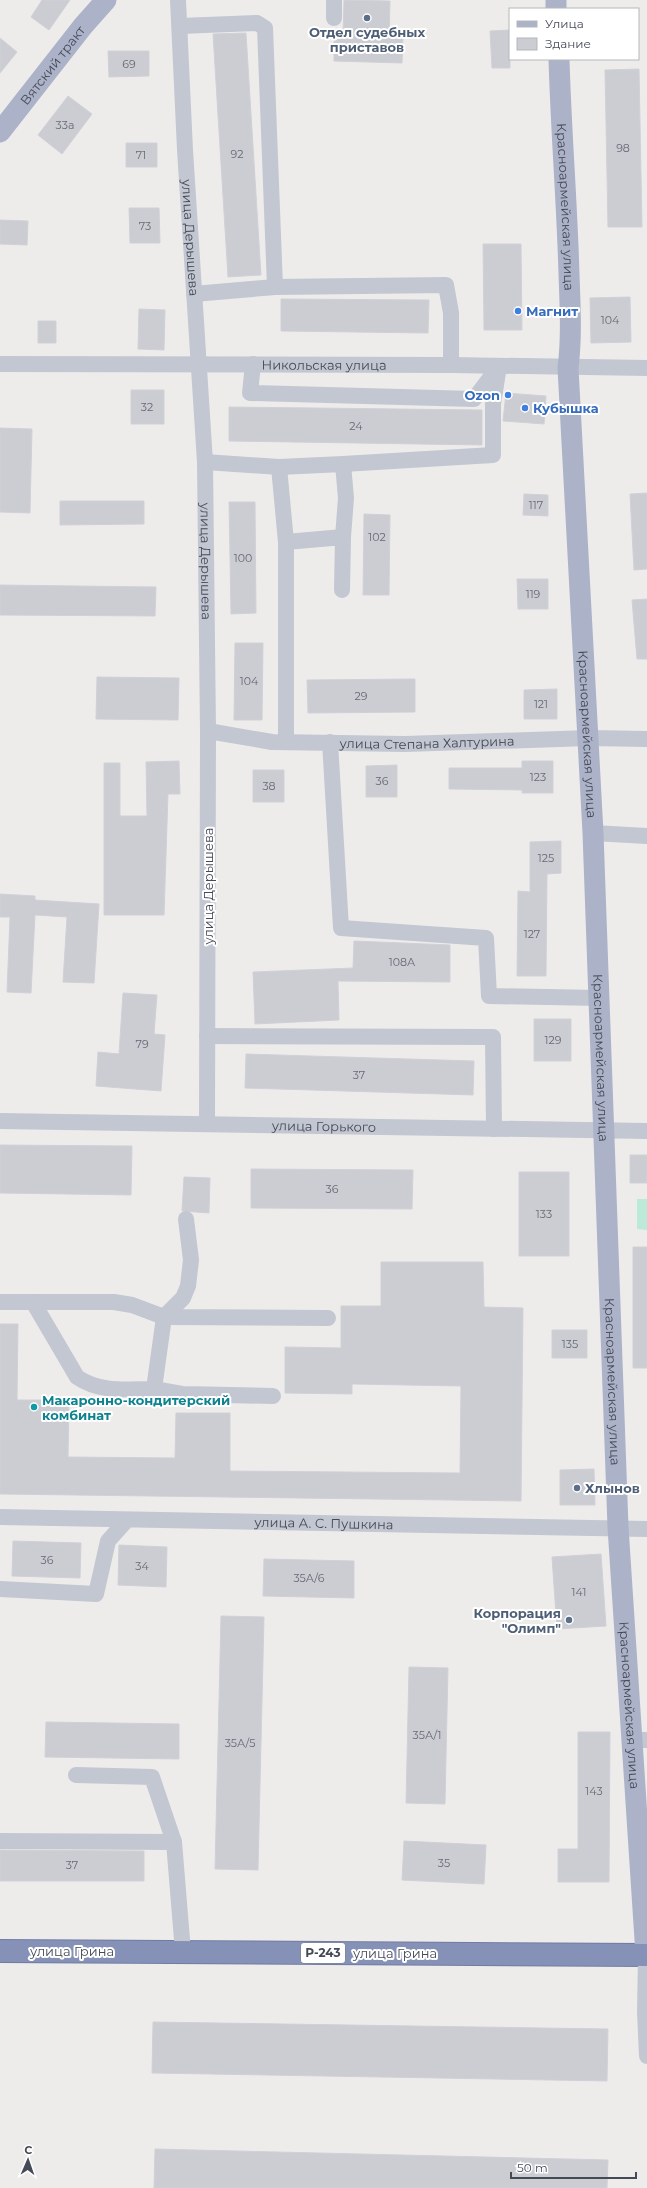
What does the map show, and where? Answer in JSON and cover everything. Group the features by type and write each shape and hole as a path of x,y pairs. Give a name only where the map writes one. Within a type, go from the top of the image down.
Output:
{"highway":[{"name":"улица Грина","path":"0,1951 646,1955"}],"main road":[{"name":"Вятский тракт","path":"0,132 73,38 106,0"},
{"name":"Красноармейская улица","path":"559,60 561,136 568,237 571,346 568,368 589,738 605,1131 618,1527 639,1740 646,1955"}],"street":[{"name":"улица Дерышева","path":"178,0 185,150 205,462 208,731 207,1124"},
{"path":"334,0 334,18"},
{"path":"180,26 257,23 265,28 275,287"},
{"path":"194,294 275,287 446,285 451,313 451,365"},
{"name":"Никольская улица","path":"0,364 451,365 568,368 647,368"},
{"path":"252,364 250,393 474,399 499,366"},
{"path":"205,462 280,467 493,455 493,404 499,366"},
{"path":"342,590 343,537 346,498 343,464"},
{"path":"280,467 286,542 286,742"},
{"path":"286,542 343,537"},
{"name":"улица Степана Халтурина","path":"208,731 272,742 405,744 589,738 647,739"},
{"path":"330,742 341,928 486,938 489,996 599,998"},
{"path":"593,833 647,836"},
{"path":"207,1036 493,1037 494,1129"},
{"name":"улица Горького","path":"0,1121 647,1131"},
{"path":"154,1390 164,1317 183,1298 188,1286 190,1260 186,1219"},
{"path":"0,1302 114,1302 132,1305 164,1317 328,1318"},
{"path":"32,1302 78,1377 87,1384 102,1389 154,1390 182,1394 273,1396"},
{"name":"улица А. С. Пушкина","path":"0,1517 618,1527 647,1529"},
{"path":"0,1589 96,1594 108,1542 126,1520"},
{"path":"76,1775 152,1777 174,1842 183,1952"},
{"path":"0,1841 174,1842"},
{"name":"Красноармейская улица","path":"646,1955 645,2012 647,2056"}],"green space":[{"path":"637,1199 647,1199 647,1230 637,1229"}],"building":[{"path":"42,0 70,0 49,30 31,17"},
{"name":"Отдел судебных приставов","path":"344,0 390,1 389,37 403,37 402,63 334,61 334,35 343,36"},
{"path":"509,30 510,68 492,68 490,31"},
{"path":"246,33 261,275 228,277 213,34"},
{"path":"0,38 17,52 0,73"},
{"path":"108,51 149,51 149,76 109,77"},
{"path":"639,69 642,227 608,227 605,70"},
{"path":"68,96 92,114 62,154 38,135"},
{"path":"126,143 157,143 157,167 126,167"},
{"path":"129,208 159,208 160,243 130,243"},
{"path":"0,220 28,221 27,245 0,244"},
{"path":"483,244 521,244 522,330 484,330"},
{"path":"630,297 631,342 591,343 590,298"},
{"path":"281,299 429,300 428,333 281,331"},
{"path":"139,309 165,310 164,350 138,349"},
{"path":"38,321 56,321 56,343 38,343"},
{"path":"131,390 164,390 164,424 131,424"},
{"name":"Кубышка","path":"506,393 546,396 544,424 503,421"},
{"path":"229,407 482,410 482,445 229,441"},
{"path":"0,428 32,429 30,513 0,512"},
{"path":"647,493 647,569 634,570 630,494"},
{"path":"524,494 548,495 548,516 523,515"},
{"path":"60,501 144,501 144,524 60,525"},
{"path":"229,502 255,502 256,613 231,614"},
{"path":"364,514 390,515 389,595 363,595"},
{"path":"517,579 548,579 548,609 518,609"},
{"path":"0,585 156,587 155,616 0,615"},
{"path":"647,599 647,659 637,659 632,600"},
{"path":"235,643 263,643 262,720 234,720"},
{"path":"97,677 179,678 178,720 96,719"},
{"path":"415,679 415,712 308,713 307,680"},
{"path":"557,689 557,719 524,719 524,690"},
{"path":"179,761 180,794 168,794 164,915 104,915 104,763 120,763 120,816 147,816 146,762"},
{"path":"522,761 553,761 553,793 522,793 522,790 449,789 449,768 522,768"},
{"path":"397,765 397,797 366,797 366,766"},
{"path":"253,770 284,770 284,802 253,802"},
{"path":"561,841 561,873 547,874 546,976 517,976 518,891 530,892 530,842"},
{"path":"0,894 35,896 35,900 99,904 94,983 63,982 67,917 35,915 31,993 7,992 10,917 0,917"},
{"path":"354,941 450,945 450,982 338,981 339,1020 255,1024 253,972 353,968"},
{"path":"123,993 157,995 154,1034 165,1035 161,1091 96,1086 98,1052 119,1054"},
{"path":"534,1019 571,1019 571,1061 534,1061"},
{"path":"246,1054 474,1061 473,1095 245,1088"},
{"path":"0,1145 132,1146 131,1195 0,1193"},
{"path":"630,1155 647,1155 647,1183 630,1183"},
{"path":"251,1169 413,1170 412,1209 251,1208"},
{"path":"519,1172 569,1172 569,1256 519,1256"},
{"path":"184,1177 210,1178 209,1213 182,1211"},
{"path":"633,1247 647,1247 647,1368 633,1368"},
{"name":"Макаронно-кондитерский комбинат","path":"381,1262 483,1262 484,1307 523,1308 521,1501 0,1494 0,1324 18,1324 17,1400 69,1400 68,1457 175,1458 176,1413 230,1413 230,1471 460,1473 461,1386 352,1384 352,1394 285,1393 285,1347 341,1348 341,1306 381,1306"},
{"path":"552,1330 587,1330 587,1358 552,1358"},
{"name":"Хлынов","path":"594,1469 595,1505 560,1505 560,1470"},
{"path":"13,1541 81,1543 80,1578 12,1576"},
{"path":"119,1545 167,1547 166,1587 118,1585"},
{"path":"601,1554 606,1626 557,1629 552,1557"},
{"path":"264,1559 354,1561 354,1598 263,1596"},
{"path":"221,1616 264,1617 258,1870 215,1869"},
{"path":"409,1667 448,1668 445,1804 406,1803"},
{"path":"46,1722 179,1724 179,1759 45,1757"},
{"path":"578,1732 610,1732 609,1882 558,1882 558,1849 578,1849"},
{"path":"404,1841 486,1845 484,1884 402,1880"},
{"path":"0,1850 144,1851 144,1881 0,1881"},
{"path":"153,2022 608,2029 607,2081 152,2073"},
{"path":"155,2149 608,2160 607,2188 154,2188"}],"place":[{"name":"Отдел судебных приставов","path":"367,18"},
{"name":"Магнит","path":"518,311"},
{"name":"Ozon","path":"508,395"},
{"name":"Кубышка","path":"525,408"},
{"name":"Макаронно-кондитерский комбинат","path":"34,1407"},
{"name":"Хлынов","path":"577,1488"},
{"name":"Корпорация \"Олимп\"","path":"569,1620"}]}
